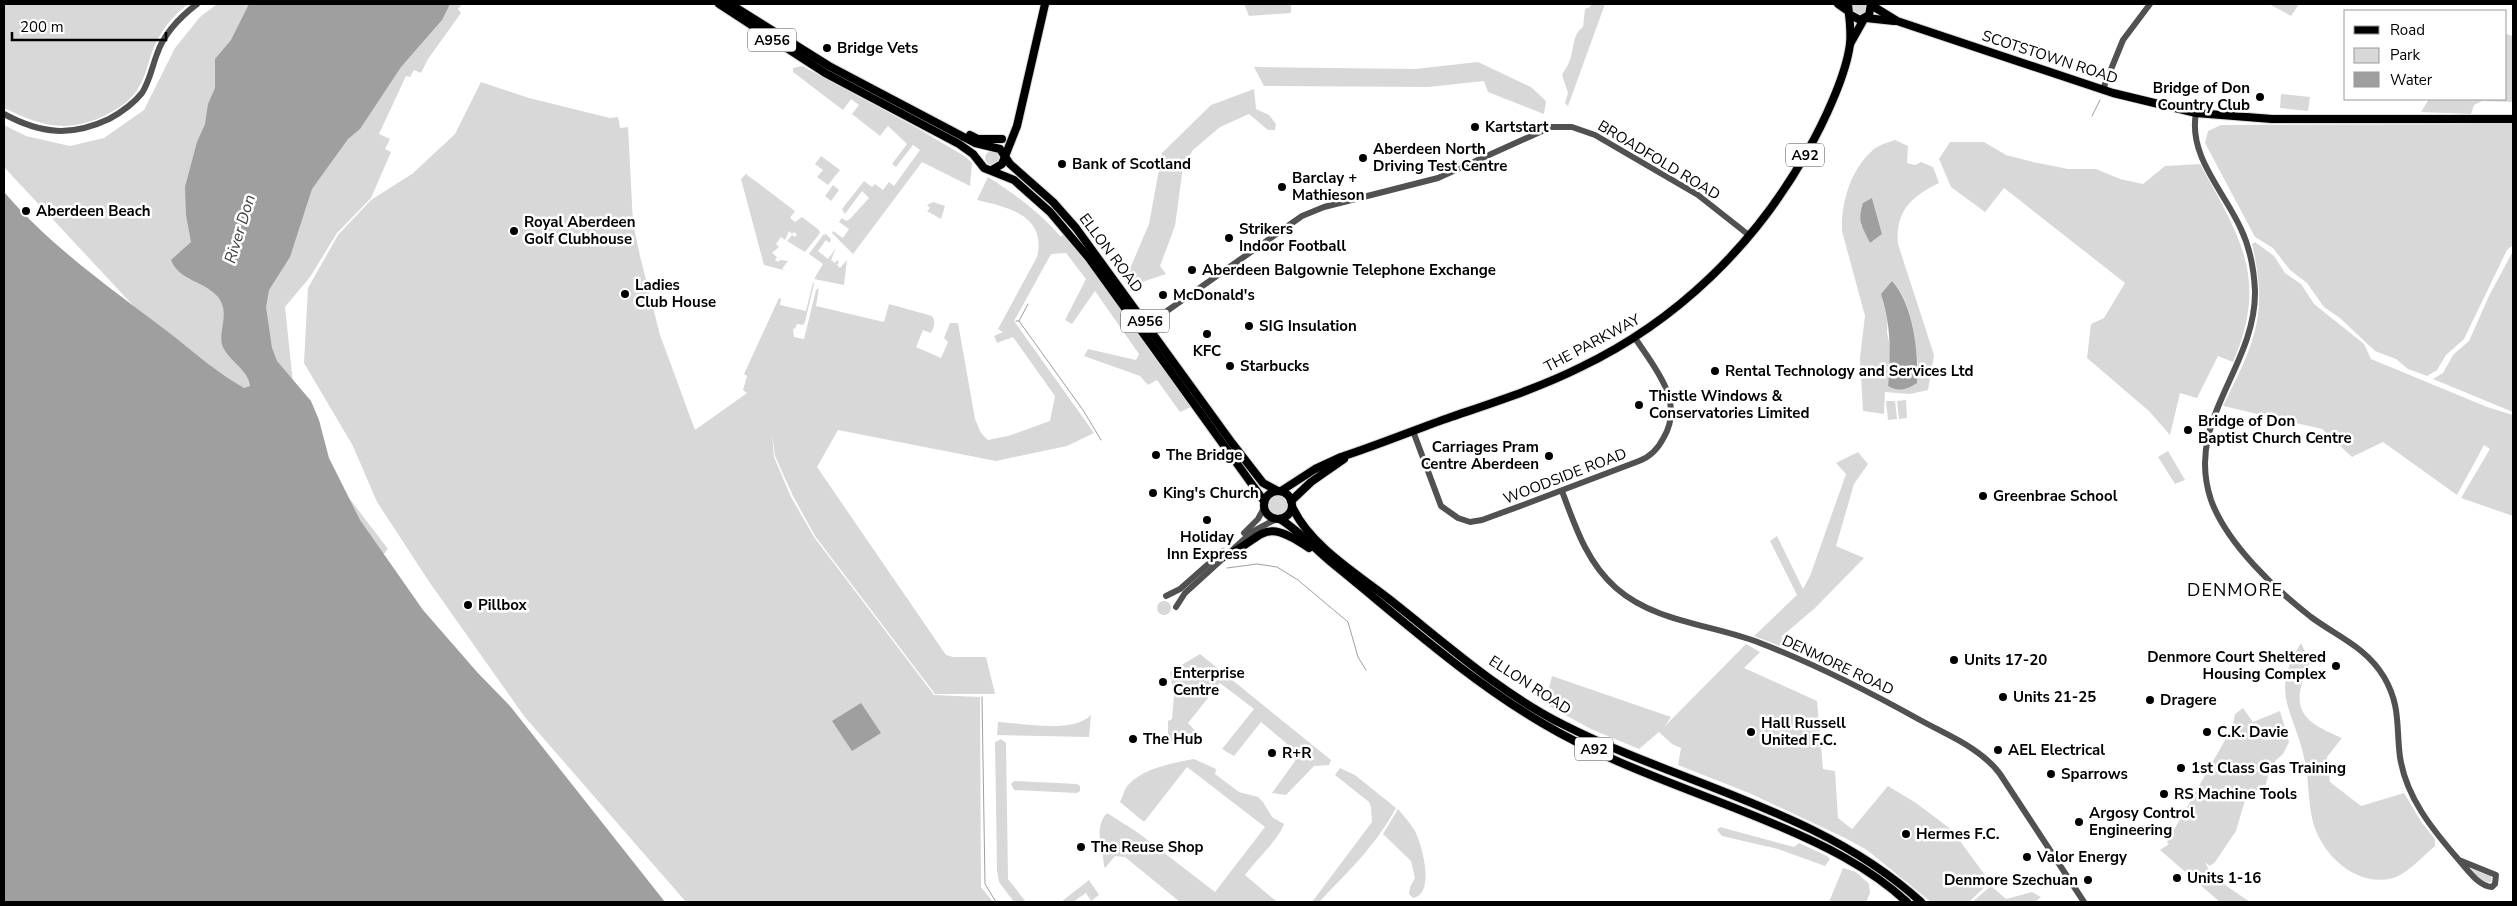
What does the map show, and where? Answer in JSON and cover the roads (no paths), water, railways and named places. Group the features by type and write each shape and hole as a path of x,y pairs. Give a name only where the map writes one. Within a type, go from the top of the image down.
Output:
{"main road":[{"name":"A956","path":"719,4 825,73 960,144 974,155 984,168 992,170"},
{"name":"A956","path":"730,4 829,66 975,143 998,147 1004,156"},
{"path":"992,170 1001,166 1014,132 1045,4"},
{"path":"1838,4 1849,10 1856,19 1897,21"},
{"path":"1871,4 1897,21"},
{"name":"A92","path":"1865,18 1871,12 1871,4"},
{"name":"THE PARKWAY","path":"1849,10 1850,44"},
{"name":"THE PARKWAY","path":"1280,491 1327,463 1555,379 1635,338 1696,291 1750,236 1781,194 1812,144 1833,95 1850,44 1865,18"},
{"name":"SCOTSTOWN ROAD","path":"1897,21 2103,89 2196,113 2272,119 2513,119"},
{"path":"928,117 943,121 978,139 1002,140"},
{"path":"980,162 980,152 1014,132"},
{"name":"ELLON ROAD","path":"1004,156 1053,202 1076,228 1257,475 1269,487 1280,491"},
{"name":"ELLON ROAD","path":"992,170 1025,188 1050,212 1088,257 1264,504"},
{"name":"THE PARKWAY","path":"1292,504 1317,477 1354,453"},
{"name":"A92","path":"1280,491 1288,495 1292,504 1288,514 1278,519 1268,515 1264,504 1268,495 1280,491"},
{"name":"ELLON ROAD","path":"1292,504 1304,528 1332,553 1481,670 1540,712 1613,748 1827,837 1883,870 1921,902"},
{"name":"ELLON ROAD","path":"1278,519 1294,528 1330,561 1497,694 1542,723 1600,752 1806,838 1867,870 1907,902"},
{"path":"1223,557 1257,534 1273,530 1288,534 1330,561"}],"street":[{"path":"4,114 34,126 63,132 84,129 116,115 131,104 142,92 151,74 157,52 168,33 182,16 197,4"},
{"path":"2103,89 2123,40 2150,4"},
{"path":"2196,113 2195,142 2243,233 2252,264 2255,287 2254,314 2248,340 2212,419 2205,446 2205,479 2212,502 2229,532 2261,572 2313,618 2365,652 2379,670 2389,687 2397,712 2400,758 2408,788 2424,816 2458,860 2483,884 2490,887 2497,881 2496,875 2458,860"},
{"name":"BROADFOLD ROAD","path":"1148,325 1302,216 1324,207 1438,178 1551,127 1572,127 1595,135 1698,195 1750,236"},
{"name":"WOODSIDE ROAD","path":"1413,431 1437,499 1443,508 1458,518 1470,522 1482,520 1644,460 1656,450 1666,433 1671,414 1670,397 1635,338"},
{"name":"DENMORE ROAD","path":"1562,491 1579,537 1597,568 1616,589 1637,603 1663,615 1728,632 1798,659 1872,694 1985,757 2000,774 2084,902"},
{"path":"1166,596 1180,590 1249,528 1258,519 1264,504"},
{"path":"1176,607 1182,595 1254,529 1278,519"}],"water":[{"name":"River Don","path":"249,4 450,4 442,20 401,67 360,129 348,139 312,189 290,257 269,290 266,307 272,348 277,361 311,401 319,420 329,458 360,520 423,610 477,672 510,706 665,902 4,902 4,192 43,232 108,287 217,370 244,388 250,386 247,376 224,349 221,337 224,311 218,297 206,287 186,277 175,267 171,260 191,242 186,215 185,187 197,142 205,124 208,104 215,88 215,59 231,40"},
{"path":"1872,198 1882,234 1870,243 1861,224 1860,215 1863,203"},
{"path":"1892,281 1905,302 1916,343 1917,383 1902,389 1888,386 1890,363 1889,339 1887,316 1881,294"},
{"path":"861,703 881,733 852,751 832,721"}],"waterway":[{"path":"2092,116 2100,100"},
{"path":"1019,321 1028,304"},
{"path":"1016,321 1019,321 1083,410 1101,440"},
{"path":"1227,568 1257,564 1277,567 1298,580 1348,622 1358,657 1366,670"},
{"path":"982,697 985,884 996,902"}],"place":[{"name":"Bridge Vets","path":"827,48"},
{"name":"Bridge of Don Country Club","path":"2260,97"},
{"name":"Kartstart","path":"1475,127"},
{"name":"Aberdeen North Driving Test Centre","path":"1363,158"},
{"name":"Bank of Scotland","path":"1062,164"},
{"name":"Barclay + Mathieson","path":"1282,187"},
{"name":"Aberdeen Beach","path":"26,211"},
{"name":"Royal Aberdeen Golf Clubhouse","path":"514,231"},
{"name":"Strikers Indoor Football","path":"1229,238"},
{"name":"Aberdeen Balgownie Telephone Exchange","path":"1192,270"},
{"name":"Ladies Club House","path":"625,294"},
{"name":"McDonald's","path":"1163,295"},
{"name":"SIG Insulation","path":"1249,326"},
{"name":"KFC","path":"1207,334"},
{"name":"Starbucks","path":"1230,366"},
{"name":"Rental Technology and Services Ltd","path":"1715,371"},
{"name":"Thistle Windows & Conservatories Limited","path":"1639,405"},
{"name":"Bridge of Don Baptist Church Centre","path":"2188,430"},
{"name":"The Bridge","path":"1156,455"},
{"name":"Carriages Pram Centre Aberdeen","path":"1549,456"},
{"name":"King's Church","path":"1153,493"},
{"name":"Greenbrae School","path":"1983,496"},
{"name":"Holiday Inn Express","path":"1207,520"},
{"name":"Pillbox","path":"468,605"},
{"name":"Units 17-20","path":"1954,660"},
{"name":"Denmore Court Sheltered Housing Complex","path":"2336,666"},
{"name":"Enterprise Centre","path":"1163,682"},
{"name":"Units 21-25","path":"2003,697"},
{"name":"Dragere","path":"2150,700"},
{"name":"Hall Russell United F.C.","path":"1751,732"},
{"name":"C.K. Davie","path":"2207,732"},
{"name":"The Hub","path":"1133,739"},
{"name":"AEL Electrical","path":"1998,750"},
{"name":"R+R","path":"1272,753"},
{"name":"1st Class Gas Training","path":"2181,768"},
{"name":"Sparrows","path":"2051,774"},
{"name":"RS Machine Tools","path":"2164,794"},
{"name":"Argosy Control Engineering","path":"2079,822"},
{"name":"Hermes F.C.","path":"1906,834"},
{"name":"The Reuse Shop","path":"1081,847"},
{"name":"Valor Energy","path":"2027,857"},
{"name":"Units 1-16","path":"2177,878"},
{"name":"Denmore Szechuan","path":"2088,880"}],"district":[{"name":"DENMORE","path":"2235,590"}]}
